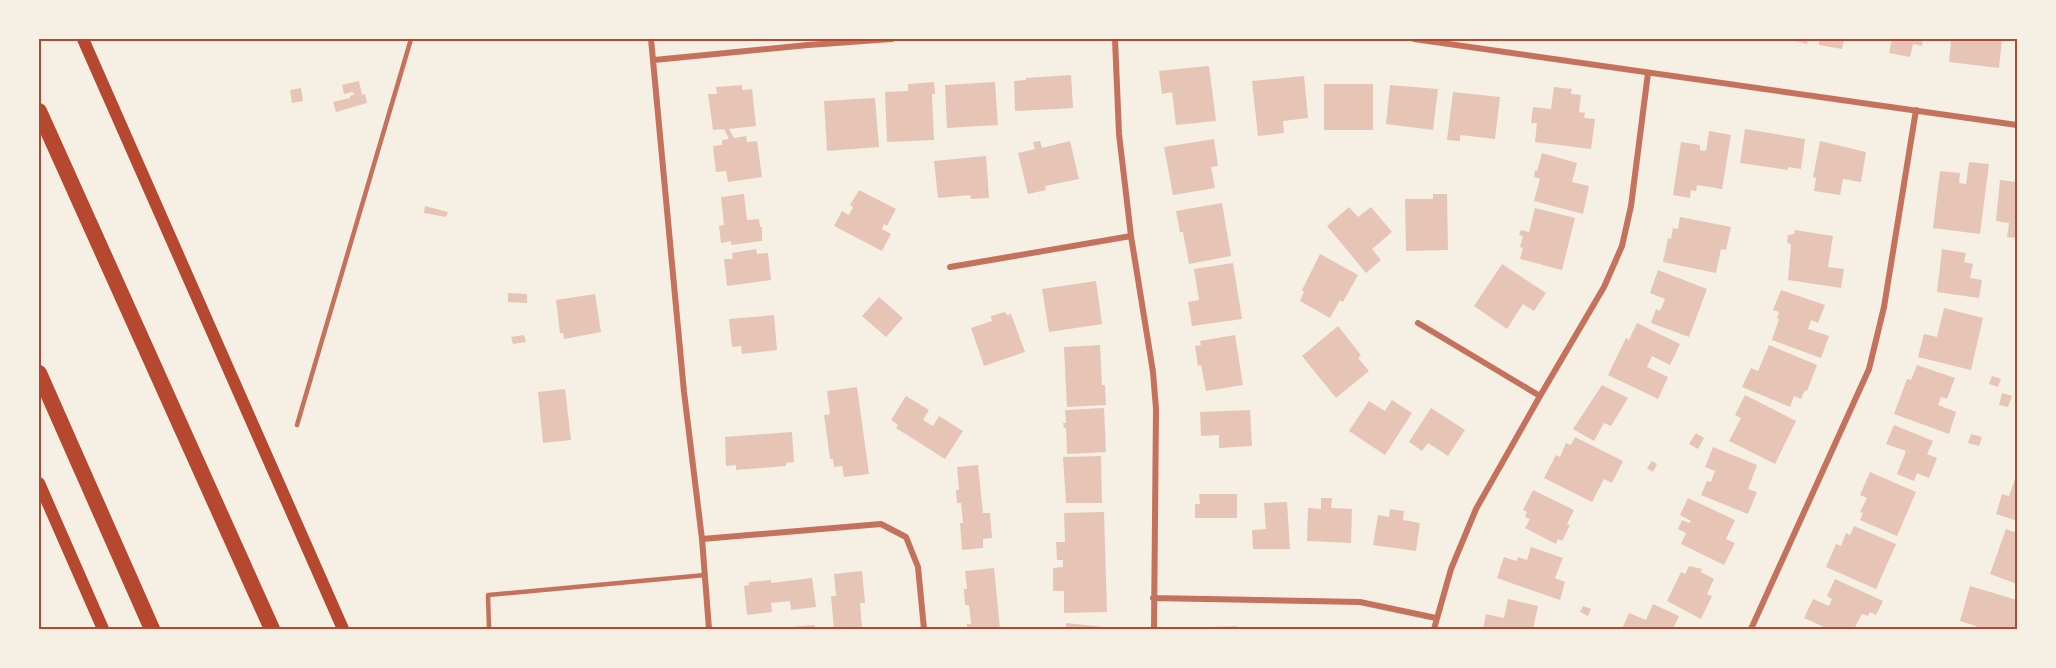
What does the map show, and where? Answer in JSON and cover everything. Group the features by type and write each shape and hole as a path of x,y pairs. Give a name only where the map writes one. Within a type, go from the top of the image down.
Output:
{"highway":[{"path":"39,111 272,629"},
{"path":"39,373 152,629"}],"main road":[{"path":"82,39 343,629"},
{"path":"39,483 42,500 103,629"}],"street":[{"path":"651,39 684,392 702,539 709,629"},
{"path":"654,60 892,39"},
{"path":"1115,39 1119,134 1131,236 1153,372 1156,409 1154,629"},
{"path":"1414,39 1458,42 1648,73 2017,126"},
{"path":"1434,629 1451,569 1476,509 1539,396 1604,287 1622,246 1631,206 1648,73"},
{"path":"1751,629 1869,369 1884,307 1916,110"},
{"path":"950,267 1131,236"},
{"path":"1418,323 1539,396"},
{"path":"702,539 881,524 906,537 918,567 924,629"},
{"path":"1153,598 1360,602 1436,618"}],"lane":[{"path":"297,425 411,39"},
{"path":"489,629 488,595 705,575"}],"building":[{"path":"1786,39 1808,39 1807,44"},
{"path":"1819,39 1844,39 1842,49 1819,45"},
{"path":"1892,39 1923,39 1922,46 1913,44 1910,57 1889,53"},
{"path":"1951,39 2002,39 1999,68 1949,62"},
{"path":"1209,66 1216,121 1176,125 1172,92 1162,94 1159,71"},
{"path":"1071,75 1073,108 1015,111 1014,81"},
{"path":"1304,76 1308,118 1283,121 1284,133 1258,136 1252,81"},
{"path":"359,81 362,95 365,94 367,103 336,112 333,102 350,98 355,94 352,92 344,94 342,85"},
{"path":"934,82 935,94 932,94 934,140 887,142 885,92 908,91 908,84"},
{"path":"995,82 998,125 947,128 945,85"},
{"path":"1324,84 1373,84 1373,130 1324,130"},
{"path":"742,85 742,90 752,89 756,126 729,129 734,138 746,136 747,142 757,141 762,177 728,182 726,171 716,172 713,146 722,145 722,140 729,139 724,129 713,130 708,94 717,94 716,87"},
{"path":"1390,85 1438,89 1433,130 1386,124"},
{"path":"1554,87 1572,89 1571,94 1581,95 1579,112 1585,113 1584,118 1595,119 1591,149 1535,142 1537,123 1531,123 1533,107 1551,109"},
{"path":"301,88 303,101 292,103 290,90"},
{"path":"1453,92 1500,97 1495,139 1460,135 1460,141 1447,140"},
{"path":"875,98 879,147 827,151 824,101"},
{"path":"1745,129 1805,139 1801,169 1788,167 1788,170 1740,163"},
{"path":"1709,131 1731,135 1722,189 1697,185 1696,191 1691,190 1690,198 1673,195 1681,142 1700,145 1700,150 1706,151"},
{"path":"1214,139 1218,166 1211,167 1215,188 1173,195 1164,147"},
{"path":"1040,141 1042,148 1070,141 1079,179 1045,186 1046,190 1028,194 1018,153 1035,149 1033,142"},
{"path":"1820,141 1866,152 1861,182 1843,179 1840,195 1814,191 1816,178 1813,177"},
{"path":"1542,153 1577,163 1572,182 1589,186 1583,214 1534,201 1540,179 1534,177 1535,170 1537,171"},
{"path":"986,156 989,198 971,199 970,195 938,198 934,161"},
{"path":"1969,162 1989,164 1980,234 1933,228 1940,171 1960,173 1959,183 1966,184"},
{"path":"2000,180 2017,182 2017,238 2007,237 2009,223 1996,221"},
{"path":"859,190 896,209 887,226 884,224 882,229 891,234 882,251 834,226 842,211 849,215 853,207 850,205"},
{"path":"744,194 747,220 759,219 760,227 762,227 762,241 731,245 731,241 721,243 719,226 724,225 721,197"},
{"path":"1433,194 1447,194 1448,250 1406,251 1405,199 1433,199"},
{"path":"1222,203 1231,256 1189,264 1176,211"},
{"path":"425,206 448,212 446,217 424,213"},
{"path":"1349,207 1358,217 1371,207 1392,232 1372,249 1381,260 1366,273 1327,226"},
{"path":"1535,208 1575,218 1562,270 1520,259 1523,236 1519,235 1521,230 1529,232"},
{"path":"1680,217 1731,227 1726,250 1721,249 1716,273 1663,262 1668,238 1671,239 1673,228 1678,229"},
{"path":"1795,230 1833,236 1828,267 1844,269 1841,288 1788,280 1791,245 1787,242 1788,235 1794,234"},
{"path":"756,249 757,254 768,253 771,280 727,286 724,259 733,259 732,253"},
{"path":"1942,249 1966,253 1964,262 1973,264 1970,278 1982,280 1979,298 1937,292"},
{"path":"1320,254 1358,275 1343,302 1340,300 1330,318 1300,301 1304,292 1302,290"},
{"path":"1233,263 1242,319 1192,326 1188,302 1199,300 1194,269"},
{"path":"1502,264 1546,293 1534,311 1523,304 1507,329 1474,306"},
{"path":"1658,270 1707,289 1689,337 1651,323 1656,309 1660,311 1665,299 1650,293"},
{"path":"1096,281 1102,324 1049,332 1042,289"},
{"path":"1781,290 1825,305 1818,323 1811,320 1808,329 1829,336 1821,358 1772,340 1779,319 1777,318 1779,312 1773,310"},
{"path":"508,293 527,294 527,303 508,302"},
{"path":"595,294 601,332 564,339 563,333 560,333 556,300"},
{"path":"879,297 903,318 886,337 862,316"},
{"path":"1944,308 1983,318 1971,370 1918,357 1924,334 1937,337"},
{"path":"1005,312 1007,315 1011,314 1025,352 984,366 971,328 992,321 991,316"},
{"path":"774,315 777,350 742,354 741,346 732,347 729,319"},
{"path":"1637,323 1680,344 1670,365 1652,356 1647,367 1668,377 1658,399 1608,375 1626,338 1629,340"},
{"path":"1338,326 1361,355 1358,358 1369,371 1336,398 1302,356"},
{"path":"524,335 526,342 513,344 511,337"},
{"path":"1235,335 1243,385 1206,391 1201,365 1198,366 1195,346 1201,345 1200,341"},
{"path":"1100,345 1102,385 1105,385 1106,405 1067,407 1064,347"},
{"path":"1769,345 1817,365 1807,391 1805,390 1801,399 1794,396 1790,407 1742,387 1751,368 1758,371"},
{"path":"1917,365 1955,378 1947,399 1941,397 1938,405 1956,412 1949,434 1894,414 1907,379 1911,380"},
{"path":"1992,376 2001,379 1998,387 1989,384"},
{"path":"1602,385 1628,398 1611,426 1604,423 1594,441 1573,429"},
{"path":"857,387 869,474 844,477 842,466 834,467 833,459 830,459 824,415 830,414 827,391"},
{"path":"565,389 571,440 543,443 538,392"},
{"path":"2002,393 2012,396 2008,407 1999,405"},
{"path":"1745,395 1796,421 1775,464 1729,441 1741,418 1735,415"},
{"path":"906,396 929,410 923,420 933,426 939,416 963,431 945,459 896,428 898,425 891,420"},
{"path":"1392,400 1412,413 1385,455 1349,431 1369,401 1385,411"},
{"path":"1104,408 1106,452 1067,454 1066,428 1063,423 1066,423 1065,410"},
{"path":"1431,408 1465,430 1448,456 1428,443 1422,451 1409,442"},
{"path":"1250,410 1252,446 1219,448 1219,435 1201,436 1200,412"},
{"path":"1894,425 1933,441 1927,454 1937,458 1929,478 1917,473 1914,481 1897,474 1906,451 1886,444"},
{"path":"792,432 794,462 786,463 786,466 736,470 736,465 726,466 725,437"},
{"path":"1696,433 1704,438 1698,449 1689,444"},
{"path":"1971,434 1982,437 1979,446 1968,443"},
{"path":"1575,437 1623,461 1612,483 1604,479 1592,502 1544,478 1556,455 1560,457 1566,443 1571,445"},
{"path":"1713,447 1757,465 1748,489 1757,492 1748,514 1701,495 1707,481 1711,482 1715,471 1705,467"},
{"path":"1101,456 1102,503 1066,503 1063,457"},
{"path":"1652,461 1657,464 1653,472 1647,468"},
{"path":"978,465 983,513 990,513 992,538 983,539 983,548 962,550 960,523 963,523 961,503 957,503 956,490 959,490 957,467"},
{"path":"1870,472 1916,492 1897,536 1860,520 1863,513 1860,512 1867,498 1860,495"},
{"path":"2017,473 2017,521 1996,514 2002,494 2009,496"},
{"path":"1533,490 1574,510 1562,541 1558,539 1556,544 1525,528 1530,519 1525,517 1527,512 1523,510"},
{"path":"1199,494 1237,494 1237,518 1195,518 1195,504 1200,504"},
{"path":"1321,498 1332,498 1331,508 1352,509 1351,543 1307,541 1308,508 1321,509"},
{"path":"1688,498 1735,520 1726,539 1735,543 1724,565 1681,544 1686,533 1678,529 1682,520 1689,523 1691,521 1680,515"},
{"path":"1287,502 1290,549 1253,549 1252,530 1266,529 1264,503"},
{"path":"1390,509 1404,511 1403,520 1420,523 1416,551 1373,545 1378,515 1389,517"},
{"path":"1104,512 1107,612 1064,613 1064,591 1053,591 1053,568 1063,567 1063,560 1057,560 1056,542 1065,542 1064,513"},
{"path":"1854,526 1896,544 1876,589 1826,567 1836,544 1841,546 1846,533 1850,535"},
{"path":"2006,529 2017,533 2017,584 1990,574"},
{"path":"1531,547 1563,558 1555,578 1565,582 1560,600 1497,578 1504,557 1516,561 1518,557 1527,560"},
{"path":"1689,566 1702,569 1701,572 1714,579 1707,594 1712,596 1701,619 1667,601 1681,572 1685,574"},
{"path":"994,568 1000,629 967,629 967,624 971,624 969,605 965,605 964,589 967,589 965,571"},
{"path":"862,571 865,603 860,603 862,629 834,629 831,596 836,596 834,574"},
{"path":"812,578 816,607 791,610 790,601 771,603 772,612 747,615 744,586 749,585 749,582 771,580 771,583"},
{"path":"1835,579 1883,601 1876,615 1870,612 1868,616 1862,614 1854,629 1829,629 1804,618 1813,599 1829,606 1832,599 1827,596"},
{"path":"1970,586 2017,600 2017,629 1975,629 1976,626 1960,621"},
{"path":"1508,599 1538,606 1533,629 1483,629 1486,614 1504,618"},
{"path":"1653,604 1679,616 1673,629 1622,629 1629,613 1646,620"},
{"path":"1583,606 1591,609 1588,616 1580,612"},
{"path":"1066,623 1105,627 1104,629 1066,629"},
{"path":"815,625 815,629 789,629 789,627"},
{"path":"1237,626 1237,629 1211,629 1211,627"}]}
